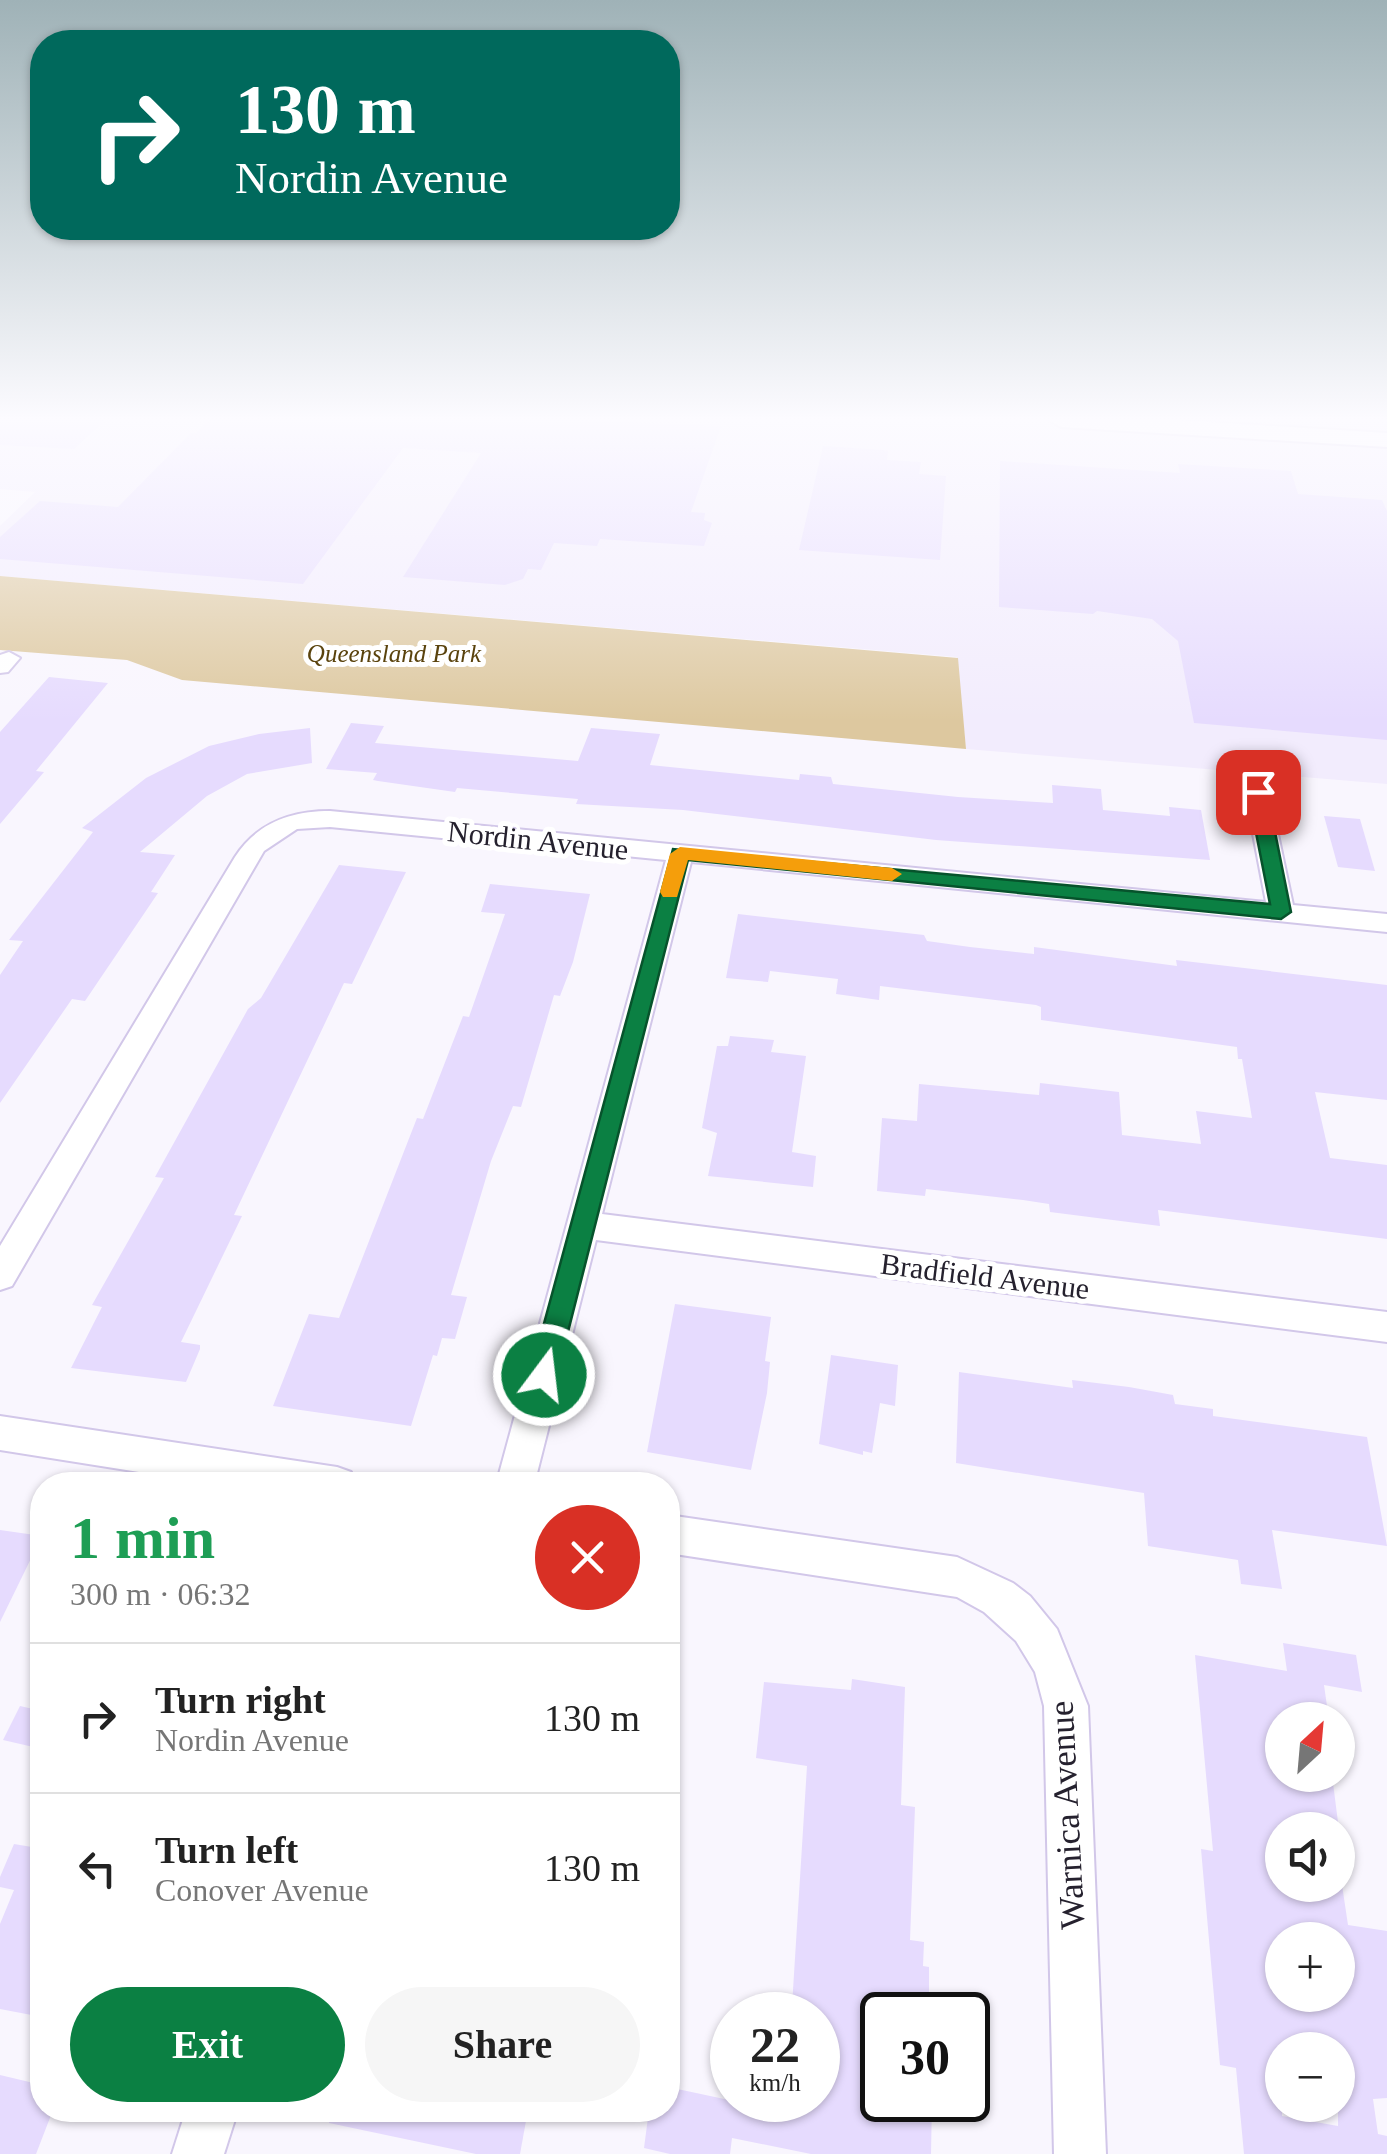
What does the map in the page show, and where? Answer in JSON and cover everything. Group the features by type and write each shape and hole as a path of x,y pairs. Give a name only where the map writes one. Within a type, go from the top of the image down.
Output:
{"street":[{"path":"1258,792 1281,912"},
{"name":"Nordin Avenue","path":"0,1276 242,870 248,850 294,820 317,818 1387,923"},
{"path":"518,1472 680,854"},
{"name":"Bradfield Avenue","path":"583,1225 1387,1327"},
{"path":"0,1433 253,1472"},
{"name":"Warnica Avenue","path":"680,1536 957,1578 977,1584 1014,1608 1044,1642 1066,1706 1080,2154"},
{"path":"198,2154 208,2122"}],"shaded area":[{"path":"6,521 1387,521 1387,784 966,749 957,657 0,576 0,526"}],"green space":[{"name":"Queensland Park","path":"0,576 958,658 966,749 182,680 127,660 0,650"}],"building":[{"path":"18,521 350,521 303,584 0,559 0,537"},
{"path":"439,521 712,523 704,546 600,539 597,546 554,543 541,570 528,569 523,579 505,585 403,577"},
{"path":"806,521 943,521 940,560 799,550"},
{"path":"1000,521 1387,521 1387,740 1194,723 1178,641 1152,619 1097,611 1093,614 999,607"},
{"path":"49,677 108,683 36,771 44,772 0,824 0,732"},
{"path":"351,723 384,726 375,743 578,761 591,728 660,734 650,765 799,780 800,774 831,777 833,784 958,797 1053,803 1052,785 1101,789 1103,810 1170,816 1169,807 1201,810 1210,860 936,840 683,810 576,804 578,799 457,788 455,792 378,781 373,780 377,773 326,769"},
{"path":"310,728 312,763 247,774 207,796 140,852 175,855 151,892 158,893 85,1001 72,999 0,1103 0,975 23,941 9,940 93,832 82,828 146,778 209,746 259,734"},
{"path":"1324,816 1360,819 1375,871 1338,867"},
{"path":"339,865 406,872 352,984 344,983 234,1215 242,1216 181,1342 200,1345 186,1382 71,1368 102,1307 92,1305 164,1178 155,1177 248,1009 261,998"},
{"path":"490,884 590,894 573,962 560,996 554,995 521,1107 513,1106 491,1161 451,1295 467,1297 455,1339 442,1338 437,1356 433,1355 411,1426 273,1406 309,1314 339,1318 417,1118 423,1119 463,1016 469,1017 505,914 481,912"},
{"path":"738,914 924,935 927,941 970,947 1034,954 1034,947 1177,966 1176,960 1387,985 1387,1100 1315,1092 1330,1158 1387,1165 1387,1239 1158,1210 1160,1226 1050,1212 1049,1204 1023,1200 926,1189 925,1196 877,1191 882,1118 917,1121 919,1084 1039,1095 1040,1083 1119,1092 1122,1135 1201,1144 1196,1111 1252,1118 1242,1059 1238,1059 1237,1047 1041,1020 1041,1007 1036,1005 880,986 879,1000 836,994 838,979 770,971 768,982 726,978"},
{"path":"730,1036 774,1040 771,1052 806,1056 792,1152 816,1156 813,1187 708,1176 717,1133 702,1128 717,1046 728,1046"},
{"path":"675,1304 771,1317 765,1361 770,1362 767,1393 751,1470 647,1452"},
{"path":"831,1355 898,1365 895,1406 880,1403 872,1453 863,1451 863,1455 819,1444"},
{"path":"959,1372 1073,1388 1072,1380 1129,1387 1173,1395 1175,1404 1213,1409 1213,1416 1367,1437 1387,1546 1272,1530 1282,1589 1241,1584 1238,1560 1148,1546 1144,1493 956,1463"},
{"path":"0,1530 30,1534 30,1561 0,1622"},
{"path":"1283,1643 1356,1655 1362,1692 1324,1685 1326,1702 1265,1702 1265,1792 1334,1792 1337,1812 1265,1812 1265,1902 1345,1902 1348,1922 1265,1922 1265,2012 1355,2012 1355,1926 1387,1931 1387,2098 1373,2099 1378,2134 1387,2136 1387,2154 1244,2154 1236,2068 1220,2065 1201,1849 1213,1851 1195,1655 1287,1671"},
{"path":"852,1679 905,1687 901,1805 915,1807 910,1940 924,1942 923,1966 929,1967 929,1992 860,1992 860,2122 932,2122 931,2154 811,2154 732,2138 730,2154 670,2154 644,2148 647,2122 680,2122 680,2090 710,2096 710,2122 840,2122 840,1992 793,1992 807,1766 756,1758 764,1682 851,1690"},
{"path":"20,1706 30,1708 30,1746 3,1740"},
{"path":"14,1844 30,1847 30,2015 0,2009 0,1924 14,1890 0,1887 0,1877"},
{"path":"0,2075 30,2082 30,2122 48,2122 36,2154 0,2154"},
{"path":"526,2122 520,2154 476,2154 329,2123"}],"slow traffic":[{"path":"670,892 680,854 892,874"}],"route":[{"path":"544,1375 680,854 1281,912 1258,792"}]}
